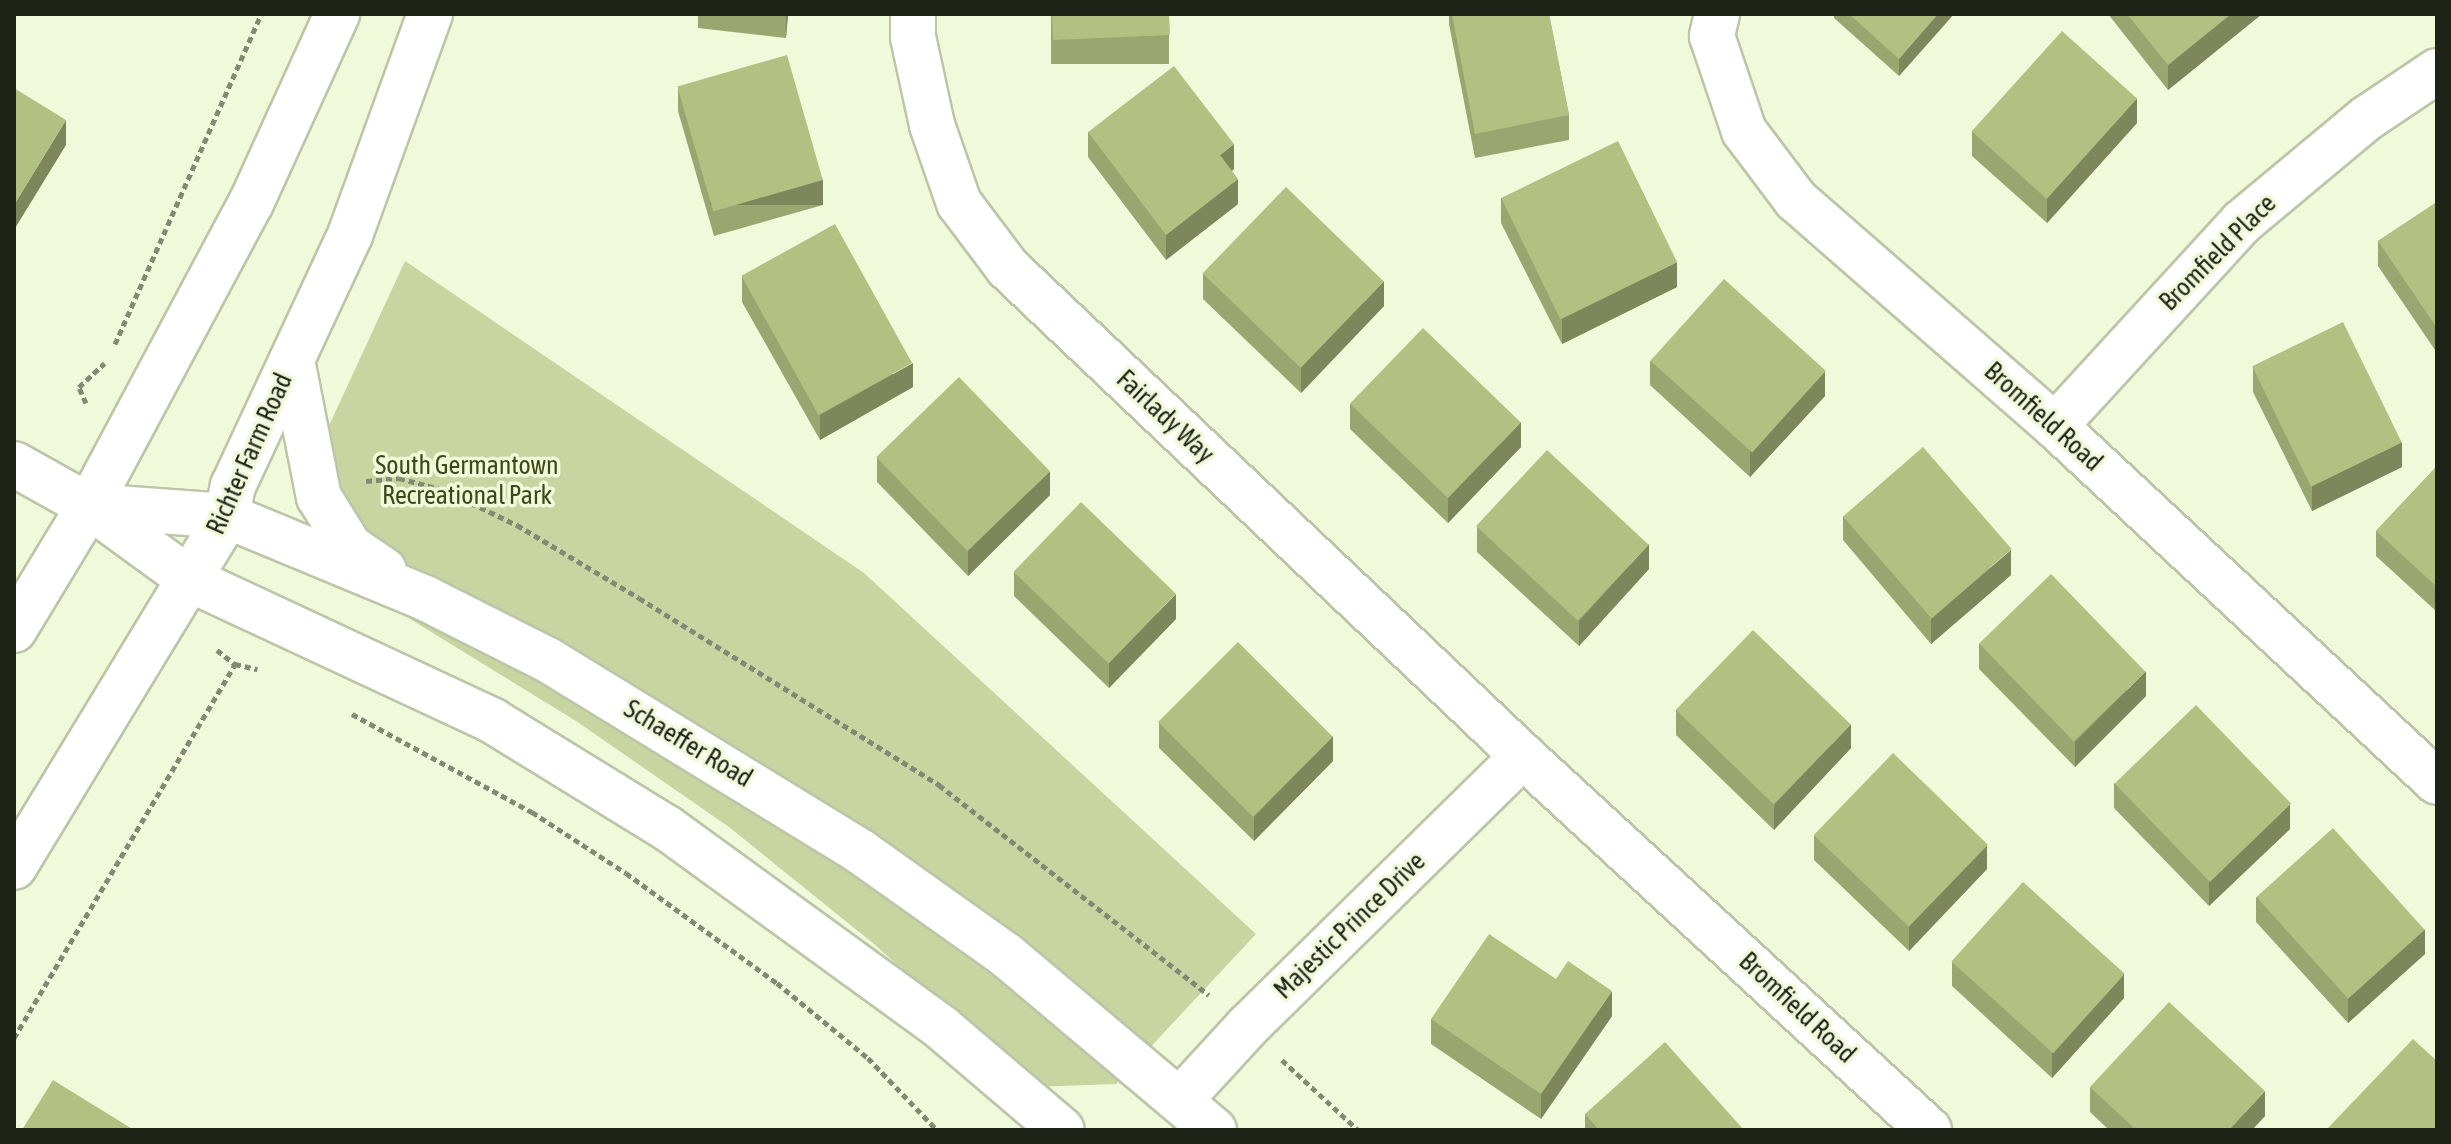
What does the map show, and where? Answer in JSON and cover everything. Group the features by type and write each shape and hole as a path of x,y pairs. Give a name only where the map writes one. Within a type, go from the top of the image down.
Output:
{"street":[{"path":"14,630 89,506 251,203 337,14"},
{"name":"Richter Farm Road","path":"14,867 227,516 233,486 350,235 430,14"},
{"name":"Fairlady Way","path":"913,14 913,37 932,125 959,203 1008,268 1523,756"},
{"name":"Bromfield Road","path":"1717,14 1712,36 1744,131 1796,200 2055,426 2437,782"},
{"name":"Bromfield Place","path":"2055,426 2242,222 2367,118 2437,71"},
{"path":"292,360 319,497 350,547 425,598"},
{"name":"Schaeffer Road","path":"14,464 89,506 189,579 493,721 667,828 942,1028 1062,1130"},
{"name":"Schaeffer Road","path":"89,506 227,516 425,598 548,660 861,852 1006,955 1181,1099 1214,1130"},
{"name":"Majestic Prince Drive","path":"1181,1099 1247,1027 1523,756"},
{"name":"Bromfield Road","path":"1523,756 1929,1130"}],"path":[{"path":"319,497 350,483 399,478 444,490 517,525 939,785 1098,904 1247,1027 1358,1130"},
{"path":"235,601 206,641 235,664 263,670"},
{"path":"14,1038 235,664"},
{"path":"344,709 532,812 626,873 777,983 868,1058 937,1130"}],"green space":[{"name":"South Germantown Recreational Park","path":"405,261 864,573 1256,934 1116,1084 1032,1087 874,944 729,827 576,721 329,569 303,482"}],"building":[{"path":"1052,14 1169,14 1170,35 1053,40"},
{"path":"1452,14 1549,14 1569,115 1475,134"},
{"path":"1849,14 1938,14 1899,59"},
{"path":"2127,14 2231,14 2168,65"},
{"path":"2062,31 2137,99 2047,199 1972,131"},
{"path":"787,55 823,180 713,211 677,86"},
{"path":"1174,66 1234,144 1220,155 1238,179 1166,235 1088,132"},
{"path":"14,88 66,120 14,205"},
{"path":"1618,141 1677,262 1560,319 1501,198"},
{"path":"1286,187 1384,281 1300,368 1203,273"},
{"path":"2437,202 2437,328 2378,241"},
{"path":"835,224 912,363 819,415 741,276"},
{"path":"1724,279 1826,371 1752,452 1650,361"},
{"path":"2343,322 2402,442 2311,487 2252,366"},
{"path":"1423,328 1521,422 1448,498 1350,404"},
{"path":"959,377 1050,471 967,551 876,457"},
{"path":"1923,447 2012,549 1932,618 1843,517"},
{"path":"1547,450 1649,545 1578,621 1476,526"},
{"path":"2437,466 2437,587 2376,531"},
{"path":"1081,502 1176,594 1109,663 1014,572"},
{"path":"2051,574 2145,672 2074,741 1979,643"},
{"path":"1753,630 1851,724 1774,804 1676,710"},
{"path":"1238,642 1333,737 1253,817 1158,722"},
{"path":"2196,705 2291,804 2210,882 2115,783"},
{"path":"1893,753 1988,845 1909,927 1814,835"},
{"path":"2333,828 2425,930 2348,999 2256,897"},
{"path":"2023,882 2125,974 2053,1053 1951,962"},
{"path":"1489,934 1556,979 1568,961 1612,991 1541,1094 1431,1019"},
{"path":"2169,1002 2265,1091 2229,1130 2136,1130 2090,1087"},
{"path":"2413,1039 2437,1061 2437,1130 2326,1130"},
{"path":"1665,1042 1744,1130 1599,1130 1585,1114"},
{"path":"53,1080 134,1130 22,1130"}]}
